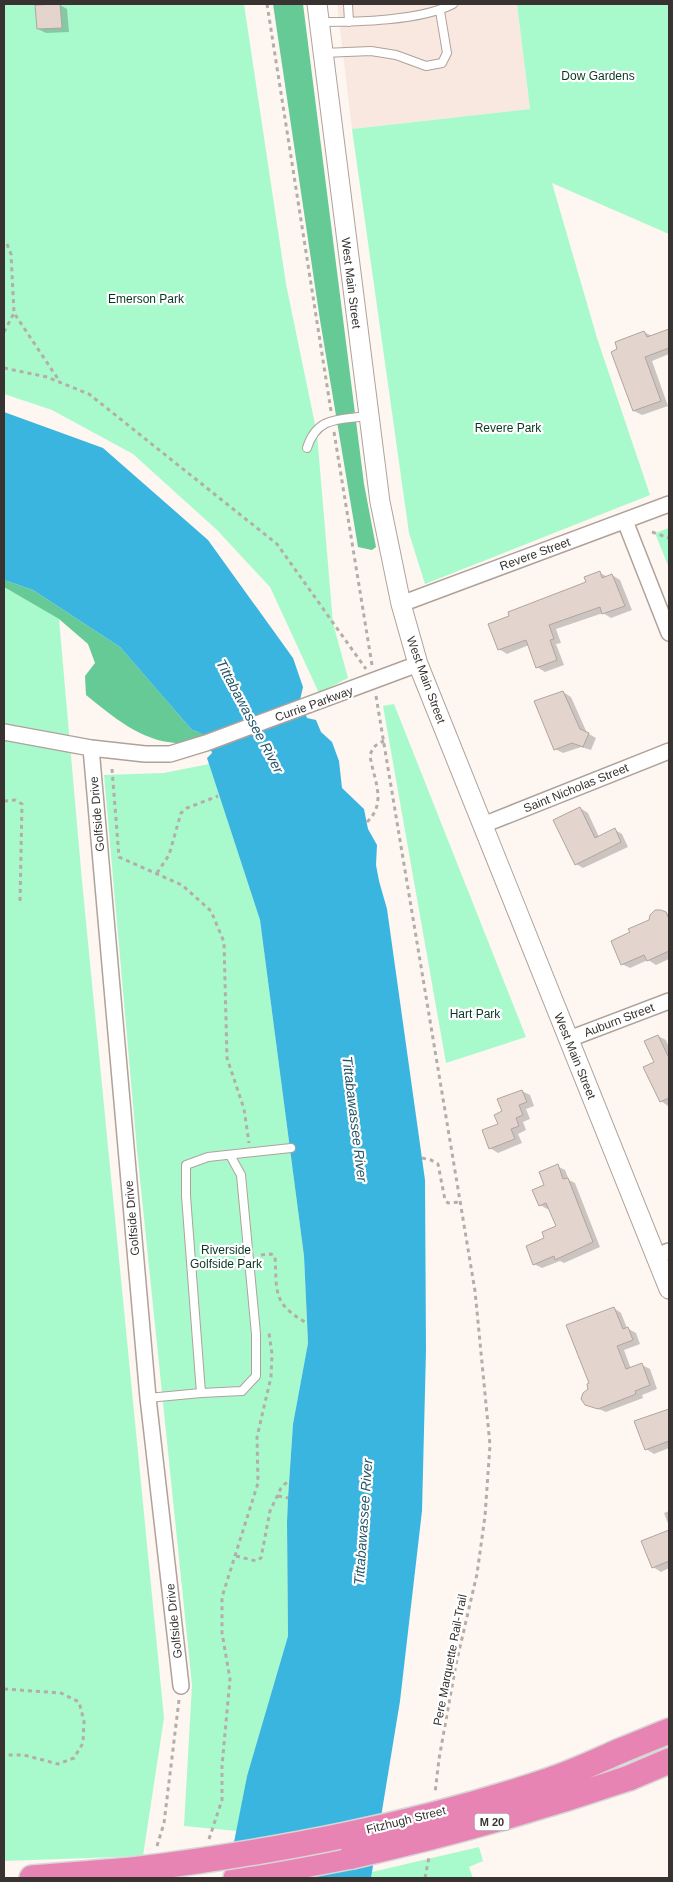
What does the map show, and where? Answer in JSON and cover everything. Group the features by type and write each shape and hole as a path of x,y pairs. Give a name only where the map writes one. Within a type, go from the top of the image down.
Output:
{"highway":[{"name":"Fitzhugh Street","path":"32,1878 132,1870 204,1860 358,1833 552,1780 669,1731"},
{"name":"Fitzhugh Street","path":"236,1878 316,1864 424,1840 549,1805 629,1778 669,1761"}],"street":[{"name":"West Main Street","path":"318,13 380,502 401,604 418,664 569,1039 663,1253 669,1289"},
{"name":"Revere Street","path":"401,604 669,504"},
{"path":"625,521 669,633"},
{"name":"Currie Parkway","path":"4,732 91,748 145,754 170,754 206,744 375,682 418,664"},
{"name":"Golfside Drive","path":"91,748 148,1398 181,1686"},
{"name":"Saint Nicholas Street","path":"483,825 669,751"},
{"name":"Auburn Street","path":"569,1039 669,1001"}],"lane":[{"path":"348,4 350,22"},
{"path":"318,13 350,22 380,20 440,10 453,4"},
{"path":"323,53 371,52 396,55 426,66 442,64 447,53 440,10"},
{"path":"307,448 311,435 322,424 368,416"},
{"path":"201,1394 186,1196 186,1165 208,1157 291,1148"},
{"path":"148,1398 242,1391 256,1376 256,1334 241,1175 230,1155"}],"path":[{"name":"Pere Marquette Rail-Trail","path":"267,4 375,682 376,702 475,1291 490,1445 485,1516 476,1574 456,1664 439,1759 435,1797"},
{"path":"7,244 10,254 14,313 60,382"},
{"path":"4,332 14,313"},
{"path":"4,368 47,376 89,394 278,544 375,682"},
{"path":"652,532 669,538"},
{"path":"367,822 374,815 378,806 379,796 370,755 372,749 377,744 384,741"},
{"path":"112,769 119,857 182,885 211,911 224,942 228,1058 244,1109 251,1152"},
{"path":"157,873 169,855 181,813 187,808 218,796"},
{"path":"4,801 14,800 22,804 20,902"},
{"path":"422,1158 438,1164 445,1200 448,1203 461,1202"},
{"path":"262,1264 261,1254 275,1256 278,1296 289,1312 307,1323"},
{"path":"205,1846 222,1800 222,1766 230,1679 222,1634 222,1597 258,1484 257,1436 270,1377 272,1354 268,1324"},
{"path":"236,1556 256,1561 261,1558 270,1511 282,1488 288,1481"},
{"path":"278,1496 288,1498"},
{"path":"156,1851 164,1823 181,1686"},
{"path":"4,1689 61,1693 79,1702 84,1721 83,1743 74,1758 58,1764 24,1755 4,1754"},
{"path":"425,1878 429,1851"}],"shaded area":[{"path":"337,4 517,4 530,109 352,129"}],"green space":[{"name":"Emerson Park","path":"4,4 244,4 286,284 317,434 333,623 348,678 319,693 270,587 217,530 133,454 52,410 4,394"},
{"path":"273,4 303,4 364,484 376,547 372,550 358,547 320,320"},
{"name":"Revere Park","path":"517,4 669,4 669,234 552,183 597,338 650,495 425,584 409,533 352,129 530,109"},
{"path":"669,528 669,568 655,533"},
{"path":"4,580 33,590 120,647 192,730 203,733 206,736 183,743 151,738 128,726 106,711 86,695 85,676 95,663 88,644 59,619 4,587"},
{"path":"4,587 59,619 82,881 164,1718 143,1856 4,1861"},
{"name":"Hart Park","path":"394,704 526,1037 446,1063 383,706"},
{"name":"Riverside Golfside Park","path":"209,764 260,920 304,1256 308,1343 293,1424 287,1522 288,1636 247,1776 237,1831 184,1826 192,1685 137,1150 104,775 164,773"},
{"path":"479,1847 483,1861 469,1867 473,1878 371,1878 372,1872"}],"water":[{"name":"Tittabawassee River","path":"4,412 103,448 208,540 293,658 303,687 300,700 307,718 316,720 321,732 332,742 339,761 342,788 364,809 368,829 377,845 376,865 387,909 425,1180 426,1350 422,1511 400,1701 371,1878 227,1878 247,1776 288,1636 287,1522 293,1424 308,1343 304,1256 260,920 207,758 212,753 206,737 192,730 120,647 33,590 4,580"}],"building":[{"path":"60,4 62,28 37,29 35,5"},
{"path":"669,329 669,348 645,357 661,401 633,411 611,352 617,349 615,342 644,331 647,337"},
{"path":"600,571 602,578 612,574 625,606 602,614 600,607 549,625 554,639 550,640 557,660 536,668 526,640 498,650 488,624 509,616 508,612 586,582 584,577"},
{"path":"563,691 580,729 589,733 583,747 572,743 554,750 534,701"},
{"path":"580,807 595,838 615,828 621,842 575,865 553,820"},
{"path":"655,910 666,912 669,919 669,951 647,961 644,955 621,965 611,941 630,932 628,929 649,920 650,915"},
{"path":"658,1035 669,1058 669,1098 660,1102 643,1067 654,1062 644,1041"},
{"path":"522,1090 527,1102 519,1105 523,1115 516,1118 519,1126 511,1129 515,1139 489,1149 482,1130 498,1124 494,1115 502,1111 497,1099"},
{"path":"558,1164 563,1179 568,1178 593,1242 555,1260 554,1256 533,1265 526,1246 544,1238 542,1232 556,1226 546,1203 539,1206 532,1190 544,1185 539,1172"},
{"path":"614,1307 623,1329 628,1327 633,1340 617,1346 626,1369 642,1363 650,1385 635,1391 636,1394 598,1409 585,1405 581,1399 583,1393 588,1389 587,1384 589,1383 566,1325"},
{"path":"669,1409 669,1441 645,1450 634,1421"},
{"path":"669,1530 669,1561 652,1568 641,1541"}],"park label":[{"name":"Dow Gardens","path":"598,76"}]}
